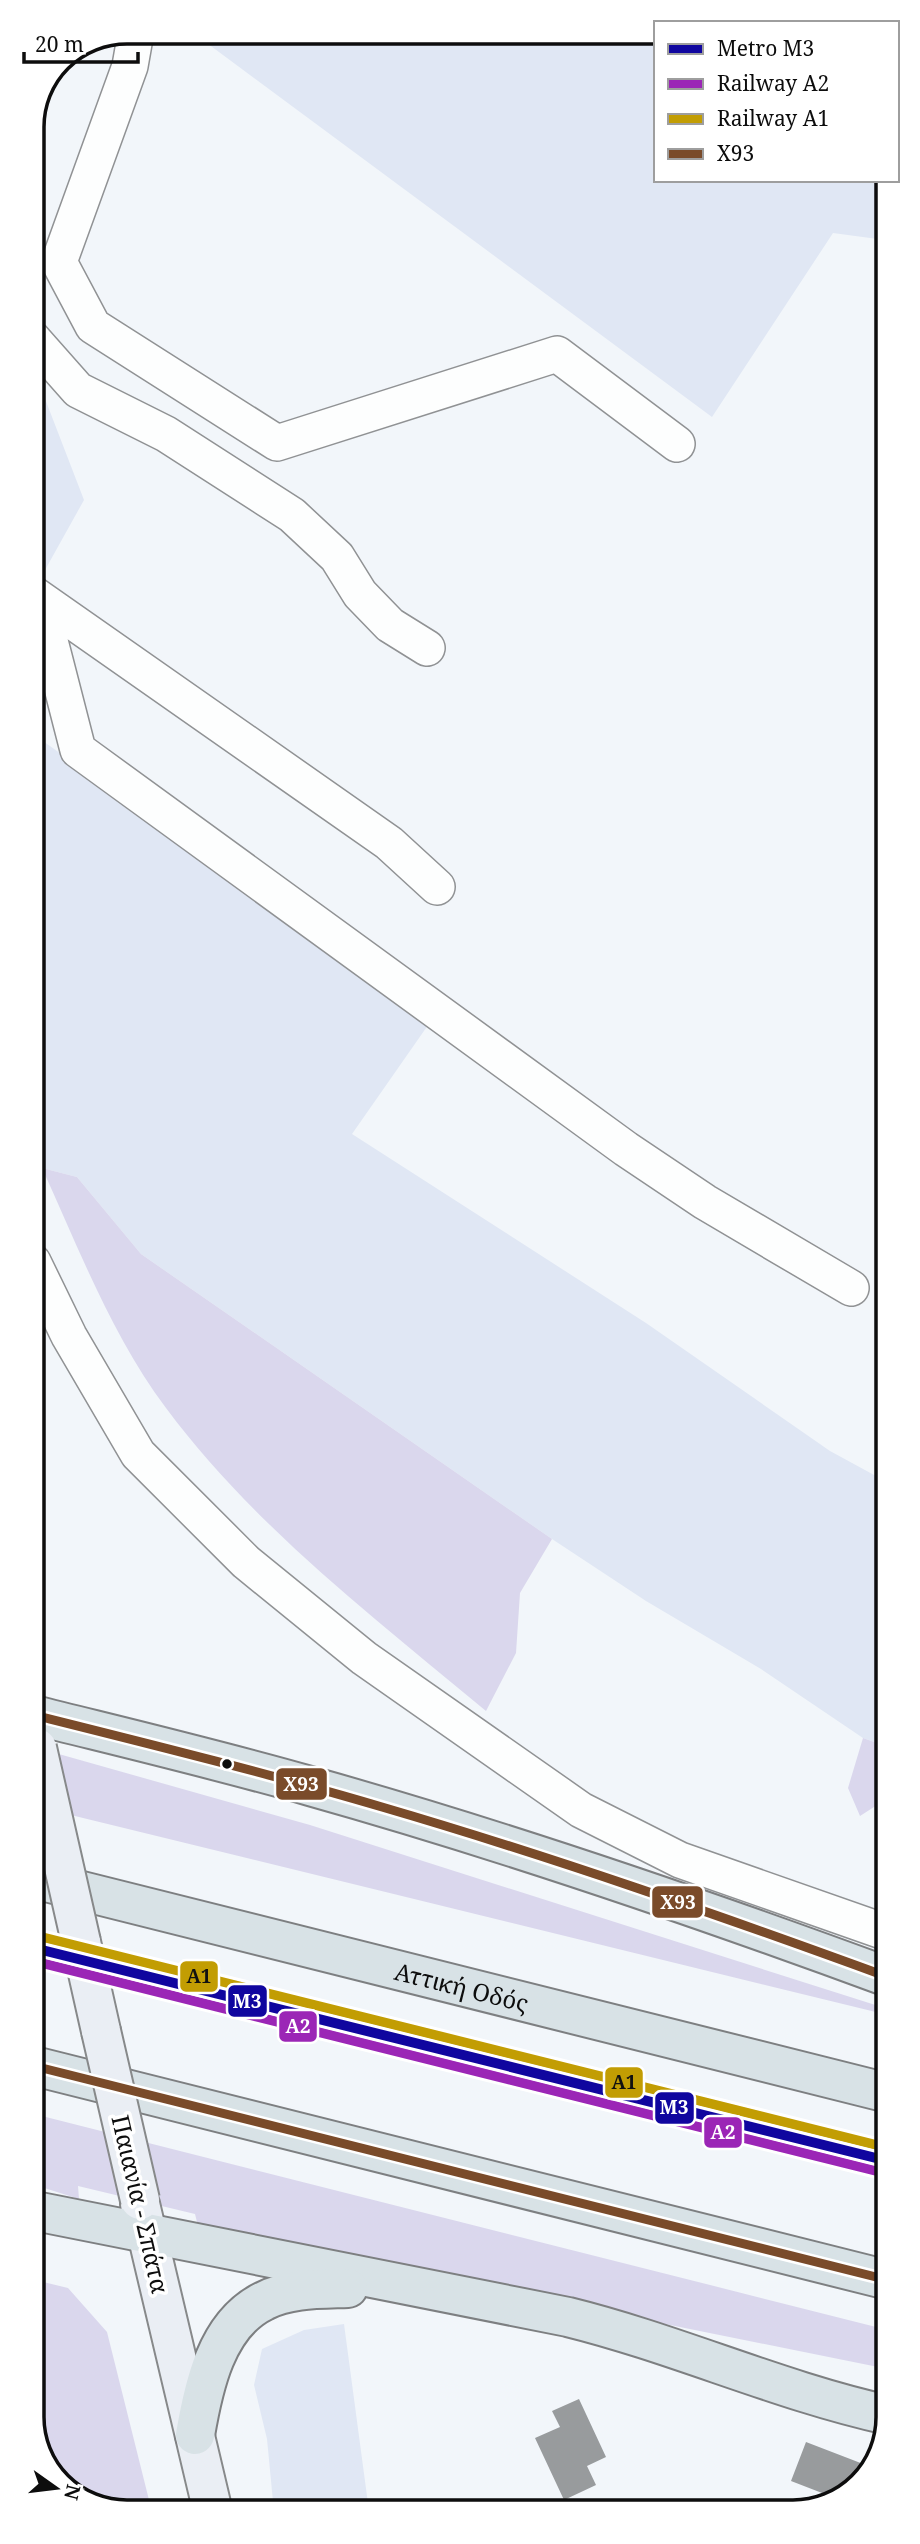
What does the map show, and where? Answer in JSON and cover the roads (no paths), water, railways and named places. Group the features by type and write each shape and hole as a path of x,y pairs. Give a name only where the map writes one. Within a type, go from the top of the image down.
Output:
{"highway":[{"path":"44,1734 310,1786 475,1835 766,1932 876,1973"},
{"name":"Αττική Οδός","path":"44,1882 876,2090"},
{"path":"44,2069 876,2277"},
{"path":"44,2212 144,2218 413,2287 632,2333 830,2401 876,2412"},
{"path":"195,2435 209,2372 222,2343 242,2316 264,2301 293,2291 413,2287"}],"main road":[{"name":"Παιανία - Σπάτα","path":"44,1772 210,2500"}],"street":[{"path":"134,44 130,66 59,262 93,326 277,443 557,354 677,444"},
{"path":"44,352 78,390 166,434 292,515 337,557 359,594 390,625 427,648"},
{"path":"44,602 388,843 437,887"},
{"path":"44,625 78,750 626,1149 705,1202 851,1288"},
{"path":"44,1285 69,1336 138,1454 246,1562 364,1658 581,1811 680,1860 876,1929"}],"metro line":[{"name":"Μ3","path":"44,1950 876,2158"}],"rail line":[{"name":"A1","path":"44,1938 876,2145"},
{"name":"A2","path":"44,1963 876,2171"}]}
